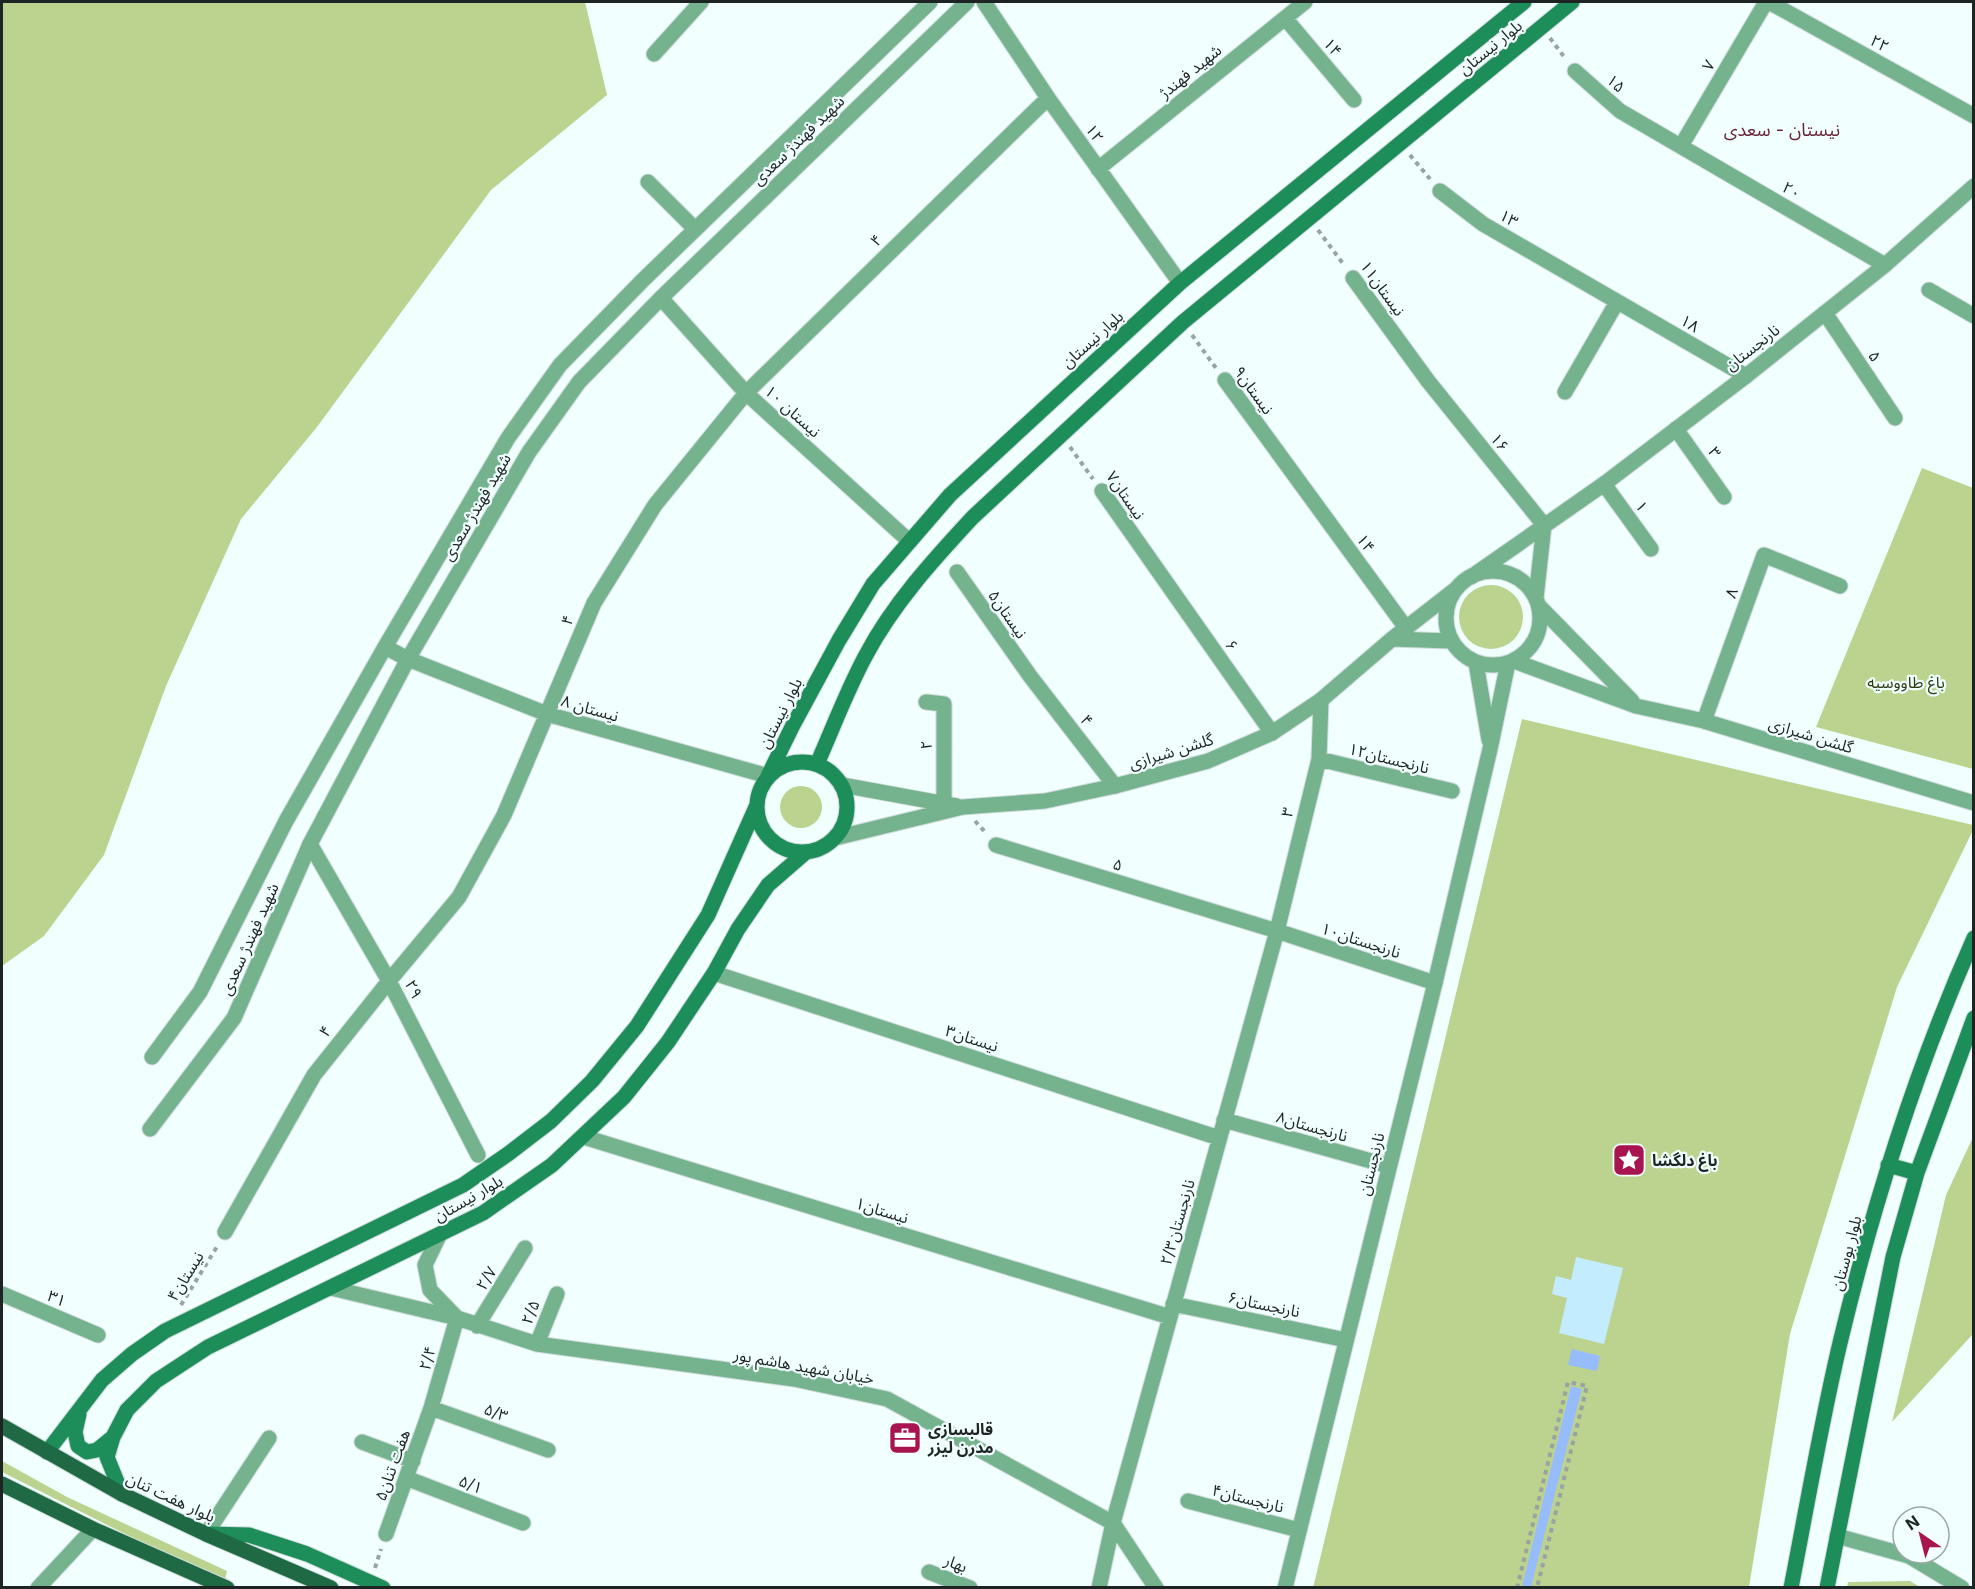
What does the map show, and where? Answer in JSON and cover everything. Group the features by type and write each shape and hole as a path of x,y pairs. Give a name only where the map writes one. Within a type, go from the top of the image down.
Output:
{"main road":[{"name":"بلوار نیستان","path":"768,776 839,640 873,584 950,495 1180,283 1524,2"},
{"name":"بلوار نیستان","path":"817,764 866,655 899,603 972,517 1183,322 1572,2"},
{"path":"804,761 817,764 827,769 842,785 847,813 843,826 835,838 826,845 806,852 791,851 777,845 766,835 759,822 756,807 758,796 768,776 779,768 804,761"},
{"name":"بلوار نیستان","path":"46,1452 102,1380 132,1354 165,1331 464,1185 551,1120 592,1081 637,1026 708,915 756,807"},
{"name":"بلوار نیستان","path":"122,1494 107,1457 113,1437 127,1410 156,1381 208,1347 483,1213 552,1165 624,1097 661,1051 714,973 738,930 768,885 806,852"},
{"name":"بلوار بوستان","path":"1791,1587 1840,1344 1888,1165 1949,993 1974,938"},
{"path":"1827,1587 1888,1278 1917,1173 1974,1018"},
{"path":"1888,1165 1917,1173"},
{"path":"80,1411 75,1431 78,1446 87,1452 98,1450 113,1437"},
{"name":"بلوار هفت تنان","path":"2,1426 122,1494 206,1534 332,1587"},
{"path":"2,1484 93,1529 227,1587"},
{"path":"206,1534 249,1535 307,1554 377,1585"},
{"path":"189,1572 207,1587"}],"street":[{"path":"654,54 701,2"},
{"name":"شهید فهندژ سعدی","path":"152,1056 200,992 286,821 385,647 508,438 560,365 695,229 930,2"},
{"name":"شهید فهندژ سعدی","path":"150,1129 234,1018 310,844 408,659 529,452 579,382 661,298 967,2"},
{"name":"۱۲","path":"984,2 1048,98 1180,283"},
{"name":"شهید فهندژ","path":"1098,169 1305,2"},
{"name":"۲۲","path":"1768,2 1974,116"},
{"name":"۷","path":"1681,146 1768,2"},
{"name":"۱۴","path":"1285,18 1354,100"},
{"name":"۱۵","path":"1575,71 1620,111 1681,146"},
{"name":"۴","path":"225,1233 314,1075 459,897 504,815 594,603 655,505 746,393 1048,98"},
{"name":"۲۰","path":"1681,146 1886,265"},
{"path":"648,182 695,229"},
{"name":"نارنجستان","path":"1471,577 1604,484 1746,376 1886,265 1974,186"},
{"name":"۱۳","path":"1440,191 1483,224 1617,302"},
{"name":"۱۱نیستان","path":"1353,278 1428,381"},
{"path":"1929,290 1974,316"},
{"name":"نیستان ۱۰","path":"661,298 746,393 909,541"},
{"path":"1565,392 1617,302"},
{"name":"۱۸","path":"1617,302 1746,376"},
{"name":"۵","path":"1825,313 1895,418"},
{"name":"۹نیستان","path":"1225,381 1297,478"},
{"name":"۱۶","path":"1428,381 1544,525"},
{"name":"۳","path":"1676,429 1724,497"},
{"name":"۱۴","path":"1297,478 1406,628"},
{"name":"۱","path":"1604,484 1651,549"},
{"name":"۷نیستان","path":"1102,491 1162,578"},
{"path":"1544,525 1537,602 1540,622 1536,638 1527,651 1511,662 1492,666 1476,663 1462,655 1451,641 1446,614 1449,601 1456,589 1471,577 1485,572 1500,572 1515,577 1527,586 1537,602 1636,706"},
{"name":"۸","path":"1704,721 1764,555 1840,586"},
{"name":"۵نیستان","path":"957,572 1030,676"},
{"name":"۶","path":"1162,578 1272,733"},
{"name":"گلشن شیرازی","path":"835,838 963,807 1045,801 1114,786 1208,761 1272,733 1321,700 1392,639 1456,589"},
{"path":"1392,639 1451,641"},
{"name":"نیستان ۸","path":"385,647 408,659 547,714 768,776"},
{"name":"نارنجستان","path":"1285,1587 1435,983 1511,662"},
{"name":"گلشن شیرازی","path":"1511,662 1636,706 1704,721 1974,803"},
{"path":"1476,663 1490,749"},
{"name":"۴","path":"1030,676 1114,786"},
{"name":"۳","path":"1276,931 1319,759 1321,700"},
{"name":"۲","path":"926,702 944,704 944,804"},
{"name":"۱۲نارنجستان","path":"1319,759 1452,792"},
{"name":"گلشن شیرازی","path":"842,785 963,807"},
{"name":"۲۹","path":"310,844 389,981 478,1155"},
{"name":"۵","path":"996,845 1276,931"},
{"name":"۱۰نارنجستان","path":"1276,931 1435,983"},
{"name":"۲/۳نارنجستان","path":"1099,1587 1113,1523 1276,931"},
{"name":"۳نیستان","path":"714,973 1220,1138"},
{"name":"۸نارنجستان","path":"1224,1120 1389,1166"},
{"name":"۱نیستان","path":"584,1137 1171,1311"},
{"name":"خیابان شهید هاشم پور","path":"439,1236 425,1265 430,1290 457,1318"},
{"name":"۲/۷","path":"477,1326 525,1248"},
{"name":"خیابان شهید هاشم پور","path":"331,1288 457,1318 537,1344 794,1379 887,1400 1113,1523 1156,1587"},
{"name":"۳۱","path":"2,1294 98,1335"},
{"name":"۲/۵","path":"537,1344 557,1294"},
{"name":"۶نارنجستان","path":"1171,1311 1346,1340"},
{"name":"۲/۴","path":"431,1408 457,1318"},
{"name":"۵/۳","path":"431,1408 548,1450"},
{"name":"هفت تنان۵","path":"386,1534 431,1408"},
{"path":"206,1534 268,1438"},
{"path":"362,1442 413,1461"},
{"name":"۵/۱","path":"406,1478 523,1523"},
{"name":"۴نارنجستان","path":"1188,1501 1299,1530"},
{"path":"38,1587 93,1529"},
{"path":"1837,1536 1909,1556 1962,1587"},
{"name":"بهار","path":"929,1572 970,1587"}],"path":[{"path":"1541,28 1575,71"},
{"path":"1401,144 1440,191"},
{"name":"۱۱نیستان","path":"1308,217 1353,278"},
{"name":"۹نیستان","path":"1183,322 1225,381"},
{"name":"۷نیستان","path":"1060,434 1102,491"},
{"path":"963,807 996,845"},
{"name":"۴نیستان","path":"165,1331 225,1233"},
{"path":"1517,1587 1568,1382 1587,1386 1537,1587"},
{"path":"377,1585 386,1534"}],"green space":[{"path":"2,2 585,2 607,95 491,190 317,427 241,519 166,686 104,855 44,936 2,966"},
{"name":"باغ طاووسیه","path":"1922,468 1973,488 1973,769 1816,727"},
{"path":"1491,585 1514,594 1523,617 1514,640 1491,649 1468,640 1459,617 1468,594"},
{"name":"باغ دلگشا","path":"1522,719 1973,825 1973,830 1897,987 1790,1334 1749,1587 1313,1588"},
{"path":"801,786 816,792 822,807 816,822 801,828 786,822 780,807 786,792"},
{"path":"1973,1137 1973,1334 1892,1422 1946,1195"},
{"path":"2,1461 67,1497 227,1571 225,1580 137,1540 2,1472"},
{"path":"1910,1581 1920,1587 1847,1587 1848,1582"}],"water":[{"path":"1572,1349 1600,1356 1597,1371 1568,1365"},
{"path":"1571,1386 1582,1389 1531,1587 1522,1587"}],"building":[{"path":"1576,1257 1623,1268 1604,1344 1559,1333 1567,1298 1552,1294 1556,1276 1571,1280"}],"place":[{"name":"باغ دلگشا","path":"1629,1160"},
{"name":"قالبسازی مدرن لیزر","path":"905,1438"}],"district":[{"name":"نیستان - سعدی","path":"1782,129"}]}
